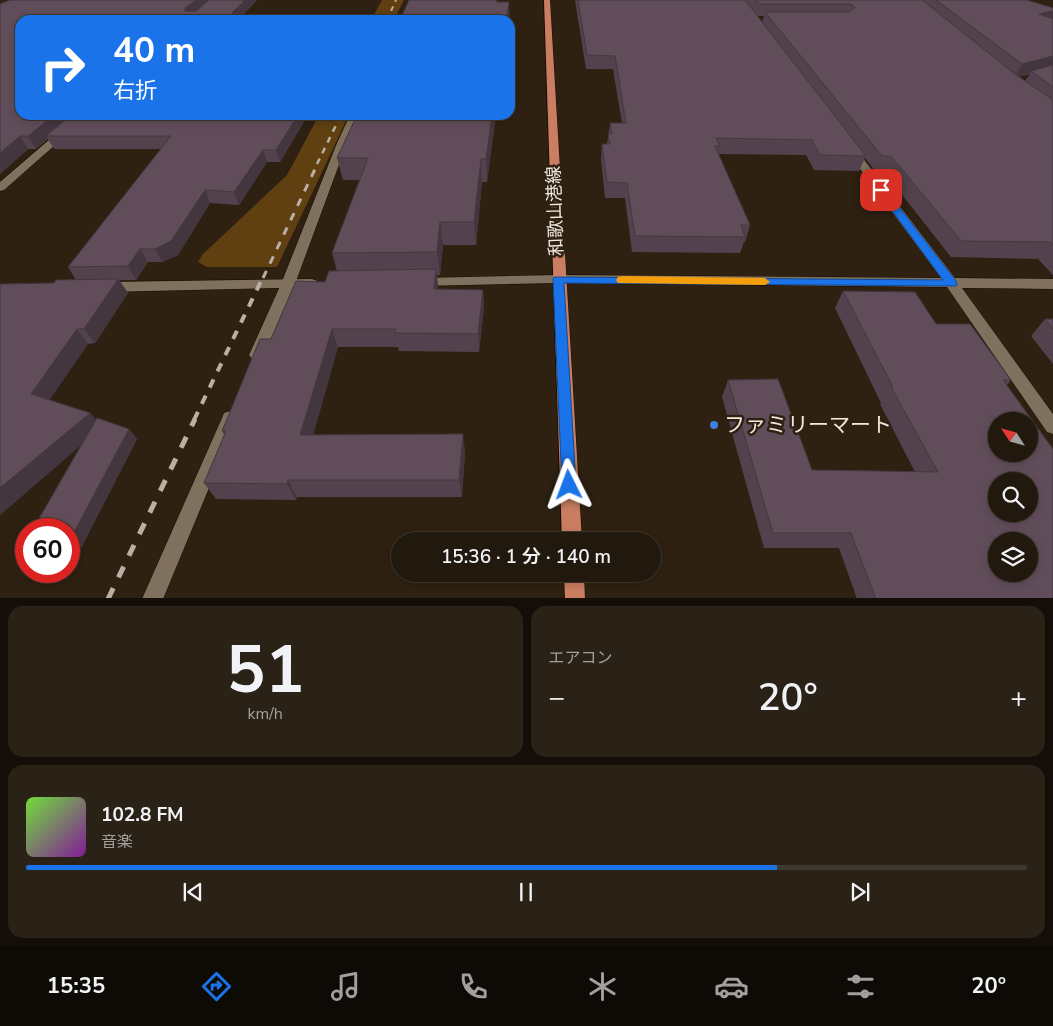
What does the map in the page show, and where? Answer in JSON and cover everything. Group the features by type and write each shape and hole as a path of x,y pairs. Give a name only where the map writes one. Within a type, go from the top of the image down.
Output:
{"main road":[{"name":"和歌山港線","path":"547,0 558,279 572,532"},
{"path":"574,582 575,598"}],"street":[{"path":"0,188 78,120"},
{"path":"253,365 288,284 353,120"},
{"path":"846,144 952,284 1053,427"},
{"path":"404,282 558,279 1053,284"},
{"path":"94,287 327,283"},
{"path":"152,598 238,401"}],"shaded area":[{"path":"382,0 404,0 396,15 374,15"},
{"path":"316,120 347,120 277,267 207,267 198,262 202,255 287,175"}],"building":[{"path":"10,0 196,0 185,8 185,11 196,11 209,0 245,0 230,15 15,15 15,120 48,120 28,136 20,136 0,153 0,4"},
{"path":"409,0 497,0 496,2 509,2 507,15 402,15"},
{"path":"578,0 745,0 866,156 820,155 812,140 716,138 720,146 715,146 750,225 741,225 745,237 635,236 627,183 607,182 602,144 610,144 608,134 612,134 610,123 626,123 615,56 587,55"},
{"path":"756,0 922,0 1015,74 1053,100 1053,245 1050,242 961,241 891,156 882,156 765,12 849,12 855,8 854,6 849,4 759,4"},
{"path":"936,0 1027,0 1053,8 1053,11 1039,14 1053,19 1053,56 1022,64"},
{"path":"1053,65 1053,87 1031,71"},
{"path":"65,120 295,120 276,150 263,150 234,192 205,190 171,241 155,249 140,249 128,266 68,267 171,136 46,136"},
{"path":"355,120 491,120 486,159 481,159 474,222 440,222 437,252 332,253 368,158 337,158"},
{"path":"436,269 434,289 483,290 478,334 395,333 396,329 332,329 300,435 463,434 459,480 288,480 287,484 204,483 226,431 222,431 260,339 271,339 296,281 325,282 329,271"},
{"path":"118,279 84,329 77,329 31,394 90,413 0,488 0,284 54,283 56,280"},
{"path":"843,291 915,292 936,324 970,324 1011,380 1003,380 1026,412 988,412 988,462 1038,462 1038,428 1053,449 1053,598 876,598 851,533 773,533 728,380 778,379 812,470 938,472 891,387 893,387"},
{"path":"1045,319 1053,319 1053,329"},
{"path":"97,418 129,429 80,521 80,518 39,518"}],"railway":[{"path":"389,15 396,0"},
{"path":"317,164 339,120"},
{"path":"263,278 318,163"},
{"path":"194,420 263,277"},
{"path":"108,598 195,419"}],"slow traffic":[{"path":"622,280 765,282"}],"place":[{"name":"ファミリーマート","path":"714,425"}],"route":[{"path":"569,485 558,279 952,284 881,190"}]}
